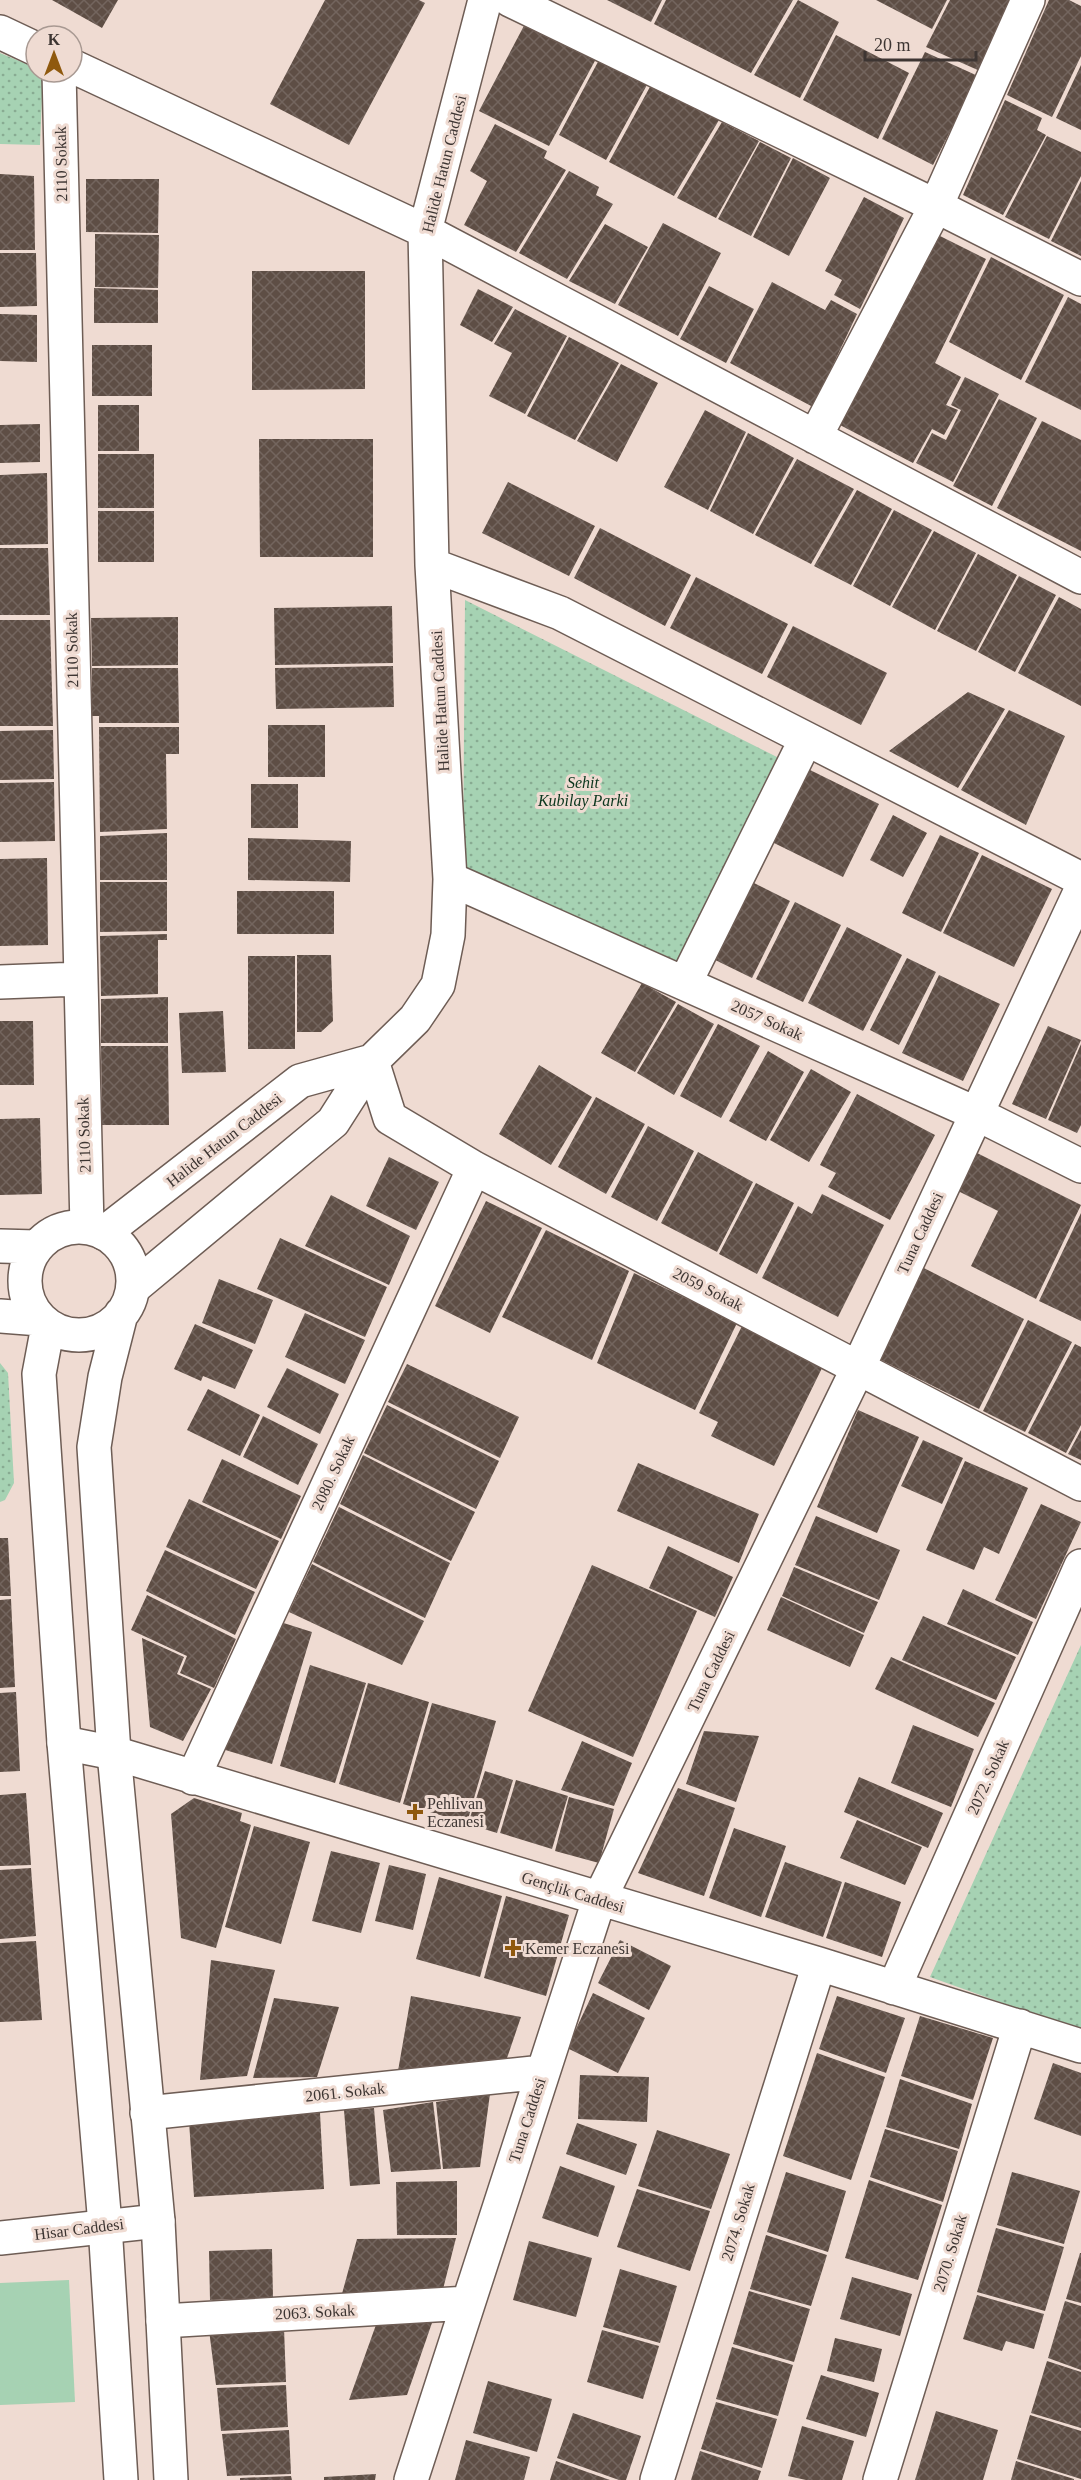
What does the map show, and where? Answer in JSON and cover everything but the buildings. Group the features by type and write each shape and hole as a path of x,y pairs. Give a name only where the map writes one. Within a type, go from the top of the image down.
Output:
{"street":[{"name":"Halide Hatun Caddesi","path":"96,1230 300,1081 372,1061 415,1019 438,985 448,935 450,879 432,565 425,231 485,0"},
{"path":"510,0 936,206 1081,279"},
{"path":"815,437 936,206 1028,0"},
{"path":"0,32 24,43"},
{"path":"84,72 425,231 1081,577"},
{"name":"2110 Sokak","path":"59,84 80,979 96,1230"},
{"path":"432,565 560,613 1081,879"},
{"path":"685,983 806,739"},
{"name":"2057 Sokak","path":"450,879 975,1113 1081,1166"},
{"name":"Tuna Caddesi","path":"411,2480 599,1900 859,1366 975,1113 1081,890"},
{"path":"0,982 80,979"},
{"path":"0,1316 44,1322 70,1334 84,1335 111,1325 127,1301 333,1122 372,1061"},
{"name":"2059 Sokak","path":"372,1061 390,1118 474,1168 859,1366 1081,1484"},
{"name":"2080. Sokak","path":"193,1778 474,1168"},
{"path":"120,2480 105,2226 64,1743 39,1374 44,1322 28,1300 24,1281 28,1263 36,1247 50,1234 68,1228 96,1230 119,1244 129,1260 133,1274 105,1377 94,1447 114,1753 158,2221 171,2480"},
{"path":"0,1246 36,1247"},
{"name":"2072. Sokak","path":"894,1988 1081,1566"},
{"name":"Gençlik Caddesi","path":"64,1743 114,1753 819,1964 1081,2046"},
{"name":"2074. Sokak","path":"657,2480 819,1964"},
{"name":"2070. Sokak","path":"880,2480 1020,2026"},
{"name":"2061. Sokak","path":"147,2113 543,2072"},
{"name":"Hisar Caddesi","path":"0,2238 158,2221"},
{"name":"2063. Sokak","path":"163,2321 468,2303"}],"green space":[{"path":"0,53 24,63 24,84 43,84 40,145 0,144"},
{"name":"Sehit Kubilay Parki","path":"465,600 785,761 688,967 463,867"},
{"path":"0,1363 8,1373 14,1483 5,1500 0,1502"},
{"path":"1081,1645 1081,2031 930,1977"},
{"path":"69,2280 75,2402 0,2405 0,2283"}],"place":[{"name":"Pehlivan Eczanesi","path":"415,1812"},
{"name":"Kemer Eczanesi","path":"513,1948"}]}
